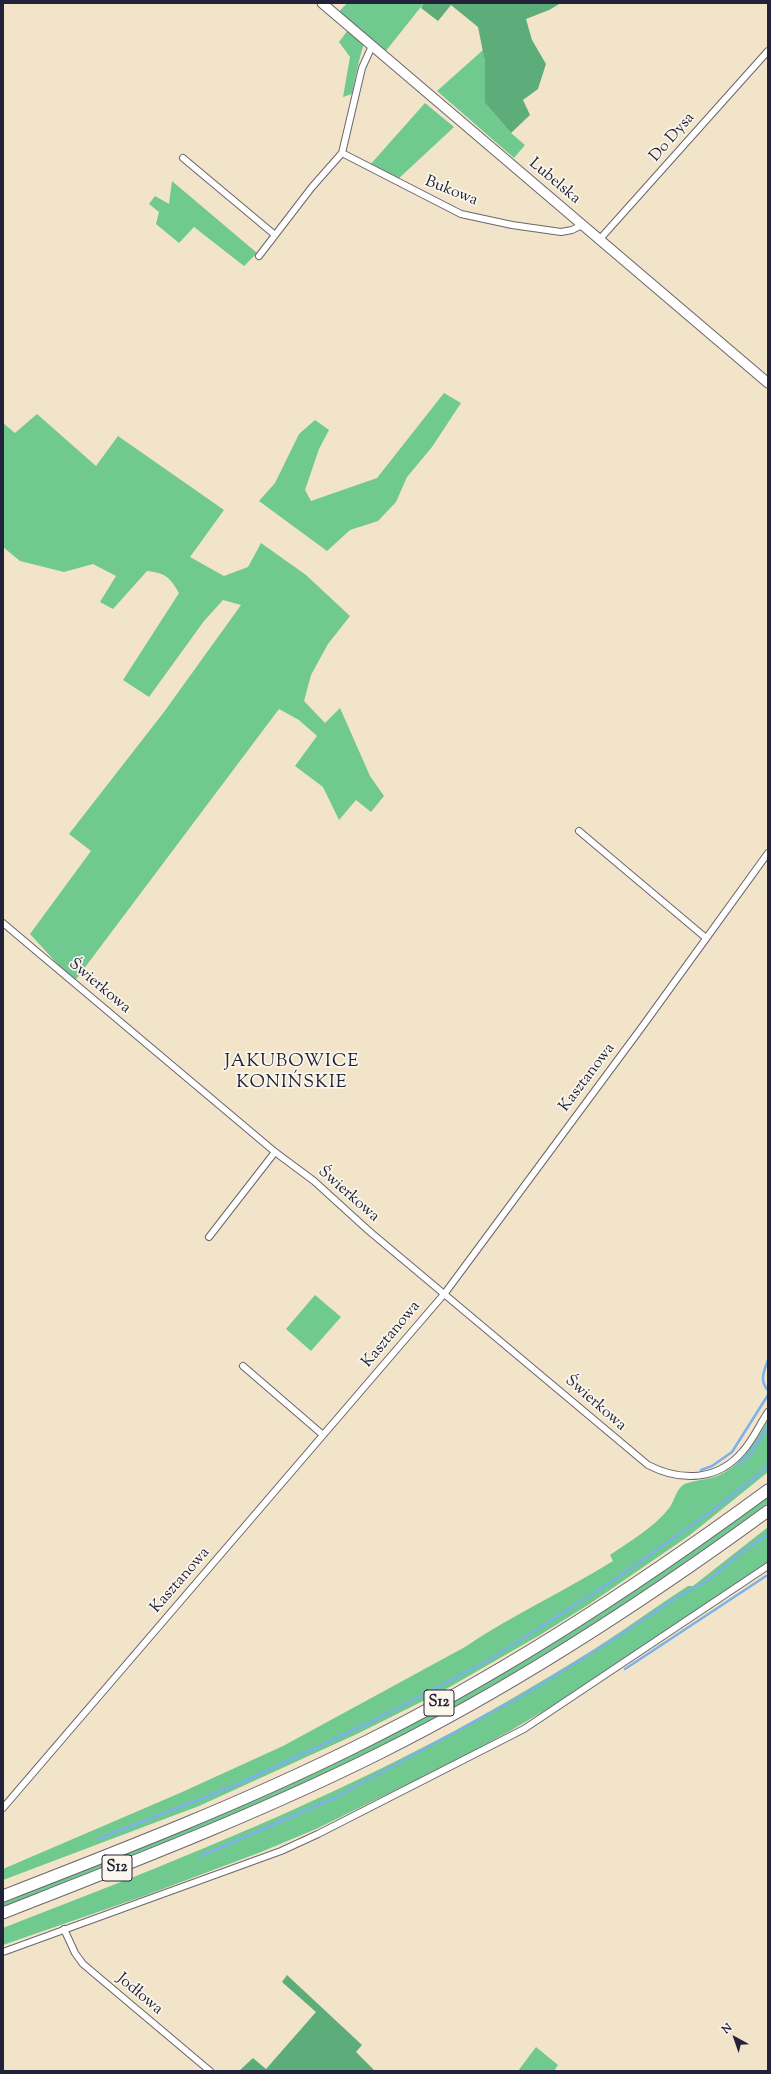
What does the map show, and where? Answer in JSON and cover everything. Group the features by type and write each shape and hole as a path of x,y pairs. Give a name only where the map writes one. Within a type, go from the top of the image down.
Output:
{"highway":[{"name":"S12","path":"3,1896 262,1790 356,1747 404,1722 514,1660 608,1602 768,1490"},
{"name":"S12","path":"3,1913 230,1822 305,1789 413,1736 499,1688 587,1635 661,1587 768,1511"}],"street":[{"name":"Lubelska","path":"322,3 768,384"},
{"path":"259,256 342,153 362,68 372,46"},
{"name":"Do Dysa","path":"599,240 767,52"},
{"name":"Bukowa","path":"342,153 461,214 512,225 561,232 582,226"},
{"path":"183,158 275,235"},
{"path":"579,831 706,938"},
{"name":"Kasztanowa","path":"3,1808 445,1293 768,853"},
{"name":"Świerkowa","path":"3,923 275,1152 314,1180 370,1231 445,1293 633,1454 648,1465 663,1473 680,1476 712,1473 735,1460 745,1450 768,1412"},
{"path":"209,1237 275,1152"},
{"path":"243,1366 323,1435"},
{"path":"3,1952 281,1851 513,1736 768,1566"},
{"name":"Jodłowa","path":"64,1929 75,1953 83,1964 210,2071"}],"green space":[{"path":"347,3 424,3 385,52 367,38 360,56 352,94 343,97 350,57 339,42 351,26 337,14"},
{"path":"424,3 561,3 549,10 526,19 532,40 546,64 538,89 523,100 530,115 511,133 485,103 485,62 478,27 451,5 438,21 421,8"},
{"path":"483,50 485,62 485,103 511,133 525,145 514,158 437,91"},
{"path":"425,103 454,127 396,181 369,166"},
{"path":"172,181 257,253 244,266 194,227 179,243 156,224 159,212 149,204 155,196 169,204"},
{"path":"444,393 461,403 432,447 407,477 396,502 378,521 350,530 327,551 259,501 275,483 299,434 315,420 329,430 319,449 305,490 311,501 377,478"},
{"path":"37,414 96,466 118,436 224,510 190,557 224,576 248,567 261,543 306,575 350,616 328,644 311,675 304,701 325,723 340,708 370,776 384,796 371,812 356,800 339,820 323,787 295,766 317,736 299,720 279,709 74,982 30,934 91,851 69,834 164,712 241,605 223,600 204,621 149,697 123,680 179,593 173,583 166,577 158,573 147,571 113,609 100,602 116,576 93,564 64,572 20,561 3,547 3,423 15,433"},
{"path":"315,1295 341,1317 311,1351 286,1329"},
{"path":"768,1420 768,1472 690,1535 588,1605 540,1635 441,1692 359,1733 199,1806 3,1880 3,1869 180,1793 283,1746 465,1647 501,1624 595,1572 613,1561 610,1555 657,1521 670,1507 678,1491 684,1484 714,1477 732,1468 752,1446"},
{"path":"768,1494 768,1503 671,1573 621,1607 519,1671 467,1701 361,1757 273,1798 228,1818 3,1909 3,1901 182,1831 271,1793 358,1752 412,1724 518,1665 569,1634 671,1566"},
{"path":"768,1527 768,1562 552,1706 510,1731 447,1765 316,1829 261,1852 144,1896 3,1945 3,1928 157,1868 258,1825 308,1803 456,1730 573,1662 688,1586 693,1586"},
{"path":"287,1975 362,2045 356,2052 375,2071 239,2071 253,2058 266,2069 316,2012 282,1982"},
{"path":"536,2047 558,2065 554,2071 518,2071"}],"waterway":[{"path":"768,1360 763,1379 765,1387 768,1390"},
{"path":"701,1470 712,1466 732,1452 768,1395"},
{"path":"738,1465 749,1456 768,1427"},
{"path":"98,1839 236,1785 375,1720 489,1660 611,1582 704,1517 757,1476 768,1465"},
{"path":"201,1856 334,1798 527,1693 676,1598 707,1581 742,1552 768,1534"},
{"path":"625,1669 766,1576"}],"district":[{"name":"JAKUBOWICE KONIŃSKIE","path":"292,1073"}]}
